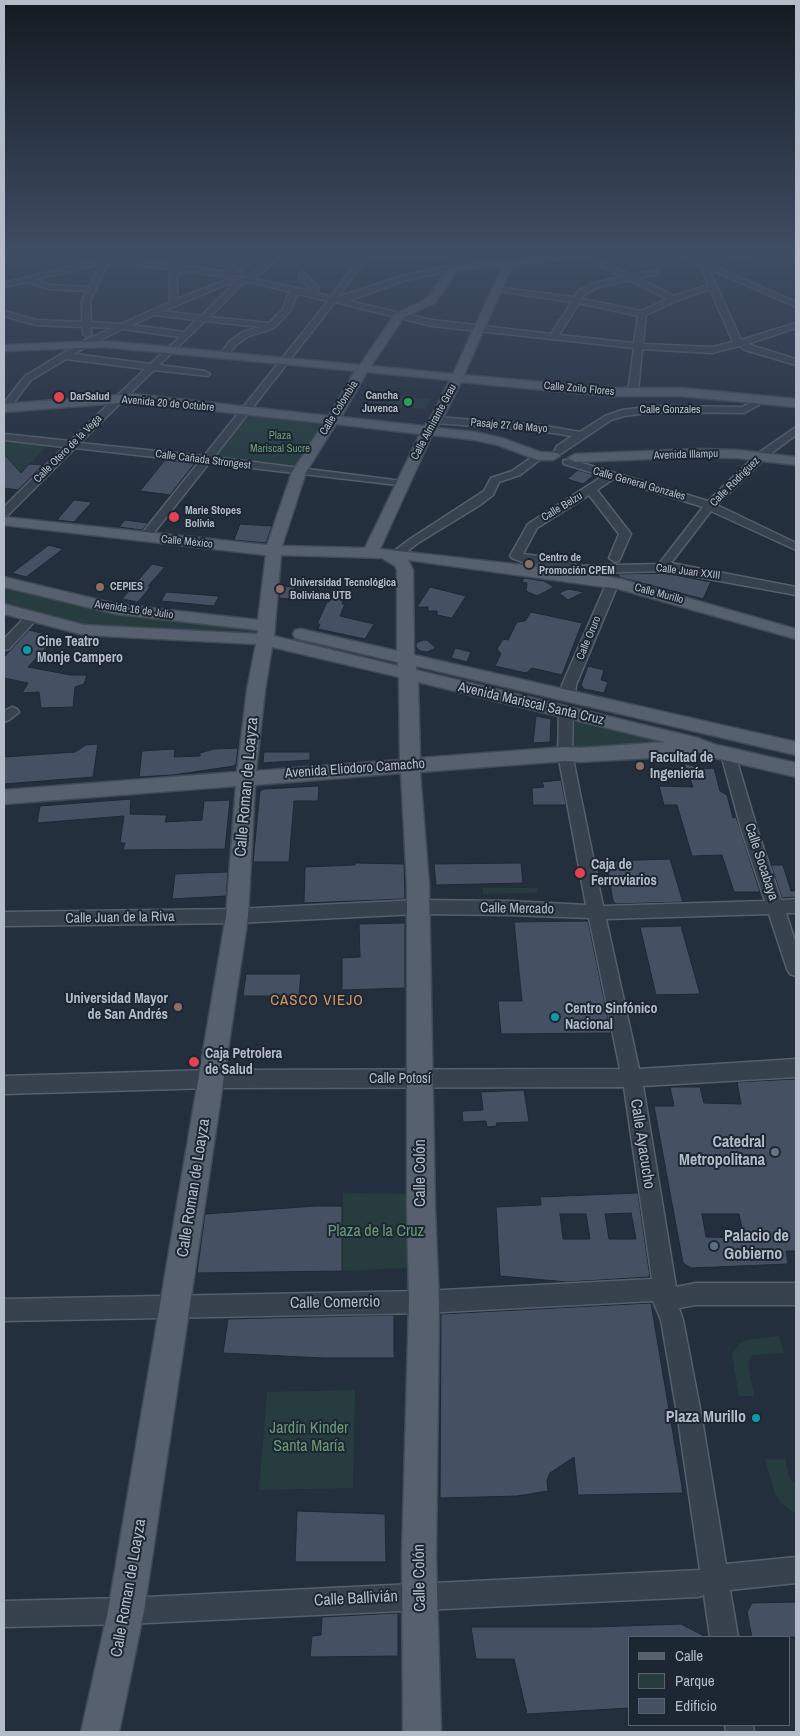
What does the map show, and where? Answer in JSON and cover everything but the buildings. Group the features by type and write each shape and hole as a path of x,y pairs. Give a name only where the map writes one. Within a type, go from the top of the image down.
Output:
{"main road":[{"name":"Calle Colombia","path":"266,634 266,618 274,551 298,472 387,333"},
{"name":"Calle Almirante Grau","path":"384,554 402,484 457,378 477,333"},
{"name":"Calle Zoilo Flores","path":"4,348 87,342 362,370 608,392 681,392 796,403"},
{"name":"Avenida 20 de Octubre","path":"4,408 122,398 332,420"},
{"name":"Calle General Gonzales","path":"332,420 432,425 502,442 538,456 564,457"},
{"name":"Avenida Illampu","path":"564,457 698,453 761,456 796,461"},
{"name":"Calle México","path":"4,521 274,551 384,554"},
{"name":"Calle Murillo","path":"384,554 612,582 671,597 796,634"},
{"path":"384,554 402,563 405,570 406,666"},
{"name":"Avenida 16 de Julio","path":"4,582 116,610 266,634"},
{"name":"Avenida 16 de Julio","path":"4,609 84,630 251,638 266,634"},
{"name":"Avenida Mariscal Santa Cruz","path":"266,634 567,704 723,732 796,749"},
{"name":"Calle Roman de Loayza","path":"100,1732 126,1610 237,916 246,777 255,697 266,634"},
{"name":"Calle Colón","path":"406,666 410,765 416,844 421,1079 421,1209 424,1302 419,1546 422,1732"},
{"name":"Avenida Mariscal Santa Cruz","path":"567,704 698,744 707,749 796,770"},
{"path":"723,732 728,754"},
{"name":"Avenida Eliodoro Camacho","path":"4,797 565,754 580,755 662,748 707,749"}],"street":[{"path":"87,333 87,342"},
{"path":"4,408 28,378 87,342 107,333"},
{"path":"164,333 186,336"},
{"name":"Calle Otero de la Vega","path":"4,513 113,404 122,398 125,392 189,333"},
{"path":"222,356 230,345 240,338 253,333"},
{"path":"145,537 306,333"},
{"path":"512,333 638,346 699,350 724,348 770,333"},
{"path":"553,338 556,333"},
{"path":"633,392 640,333"},
{"path":"731,333 738,343 796,362"},
{"path":"65,356 205,374"},
{"name":"Calle Gonzales","path":"564,457 561,448 608,418 630,411 655,409 744,410 754,406 755,398"},
{"name":"Pasaje 27 de Mayo","path":"432,425 540,428 581,435"},
{"name":"Calle Rodriguez","path":"665,567 665,563 709,506 761,456 796,430"},
{"name":"Calle Cañada Strongest","path":"4,437 402,484"},
{"path":"384,554 414,541 476,503 489,493 495,480 516,473 538,456"},
{"name":"Calle General Gonzales","path":"564,457 611,476 709,506"},
{"name":"Calle Belzu","path":"593,569 516,556 532,526 611,476"},
{"path":"591,490 625,534 615,558"},
{"path":"709,506 796,546"},
{"name":"Calle Juan XXIII","path":"549,573 561,570 665,567 796,591"},
{"name":"Calle Oruro","path":"567,704 569,685 612,582"},
{"path":"4,646 32,617"},
{"name":"Calle Ayacucho","path":"567,704 565,754 596,912 632,1078 665,1294 672,1320 689,1410 724,1636"},
{"name":"Calle Socabaya","path":"728,754 750,832 796,969"},
{"name":"Calle Mercado","path":"237,916 417,907 510,908 596,912 796,906"},
{"name":"Calle Juan de la Riva","path":"4,919 237,916"},
{"name":"Calle Potosí","path":"4,1085 211,1079 632,1078 796,1068"},
{"name":"Calle Comercio","path":"4,1310 175,1308 345,1302 424,1302 665,1294 796,1294"},
{"name":"Calle Ballivián","path":"4,1614 698,1584 714,1578 796,1570"}],"green space":[{"name":"Cancha Juvenca","path":"391,395 430,399 425,409 386,405"},
{"name":"Plaza Mariscal Sucre","path":"250,415 319,422 322,426 297,465 292,467 218,457 217,454 245,418"},
{"path":"4,443 47,445 30,464 44,465 18,490 6,488 4,491"},
{"path":"4,585 100,611 232,626 258,631 256,634 73,624 4,605"},
{"path":"578,722 663,743 574,749 574,724"},
{"path":"483,888 537,888 537,893 483,894"},
{"name":"Plaza de la Cruz","path":"343,1193 408,1194 410,1268 342,1271"},
{"path":"779,1336 784,1353 754,1355 750,1357 748,1362 754,1396 739,1396 732,1354 739,1344 746,1340"},
{"name":"Jardín Kinder Santa María","path":"355,1390 353,1488 259,1490 267,1392"},
{"path":"765,1459 785,1459 789,1477 796,1485 796,1514 781,1503 775,1493"}],"place":[{"name":"DarSalud","path":"59,397"},
{"name":"Cancha Juvenca","path":"408,402"},
{"name":"Marie Stopes Bolivia","path":"174,517"},
{"name":"Centro de Promoción CPEM","path":"529,564"},
{"name":"CEPIES","path":"100,587"},
{"name":"Universidad Tecnológica Boliviana UTB","path":"280,589"},
{"name":"Cine Teatro Monje Campero","path":"27,650"},
{"name":"Facultad de Ingeniería","path":"640,766"},
{"name":"Caja de Ferroviarios","path":"580,873"},
{"name":"Universidad Mayor de San Andrés","path":"178,1007"},
{"name":"Centro Sinfónico Nacional","path":"555,1017"},
{"name":"Caja Petrolera de Salud","path":"194,1062"},
{"name":"Catedral Metropolitana","path":"775,1152"},
{"name":"Palacio de Gobierno","path":"714,1246"},
{"name":"Plaza Murillo","path":"756,1418"}],"district":[{"name":"CASCO VIEJO","path":"317,1001"}]}
